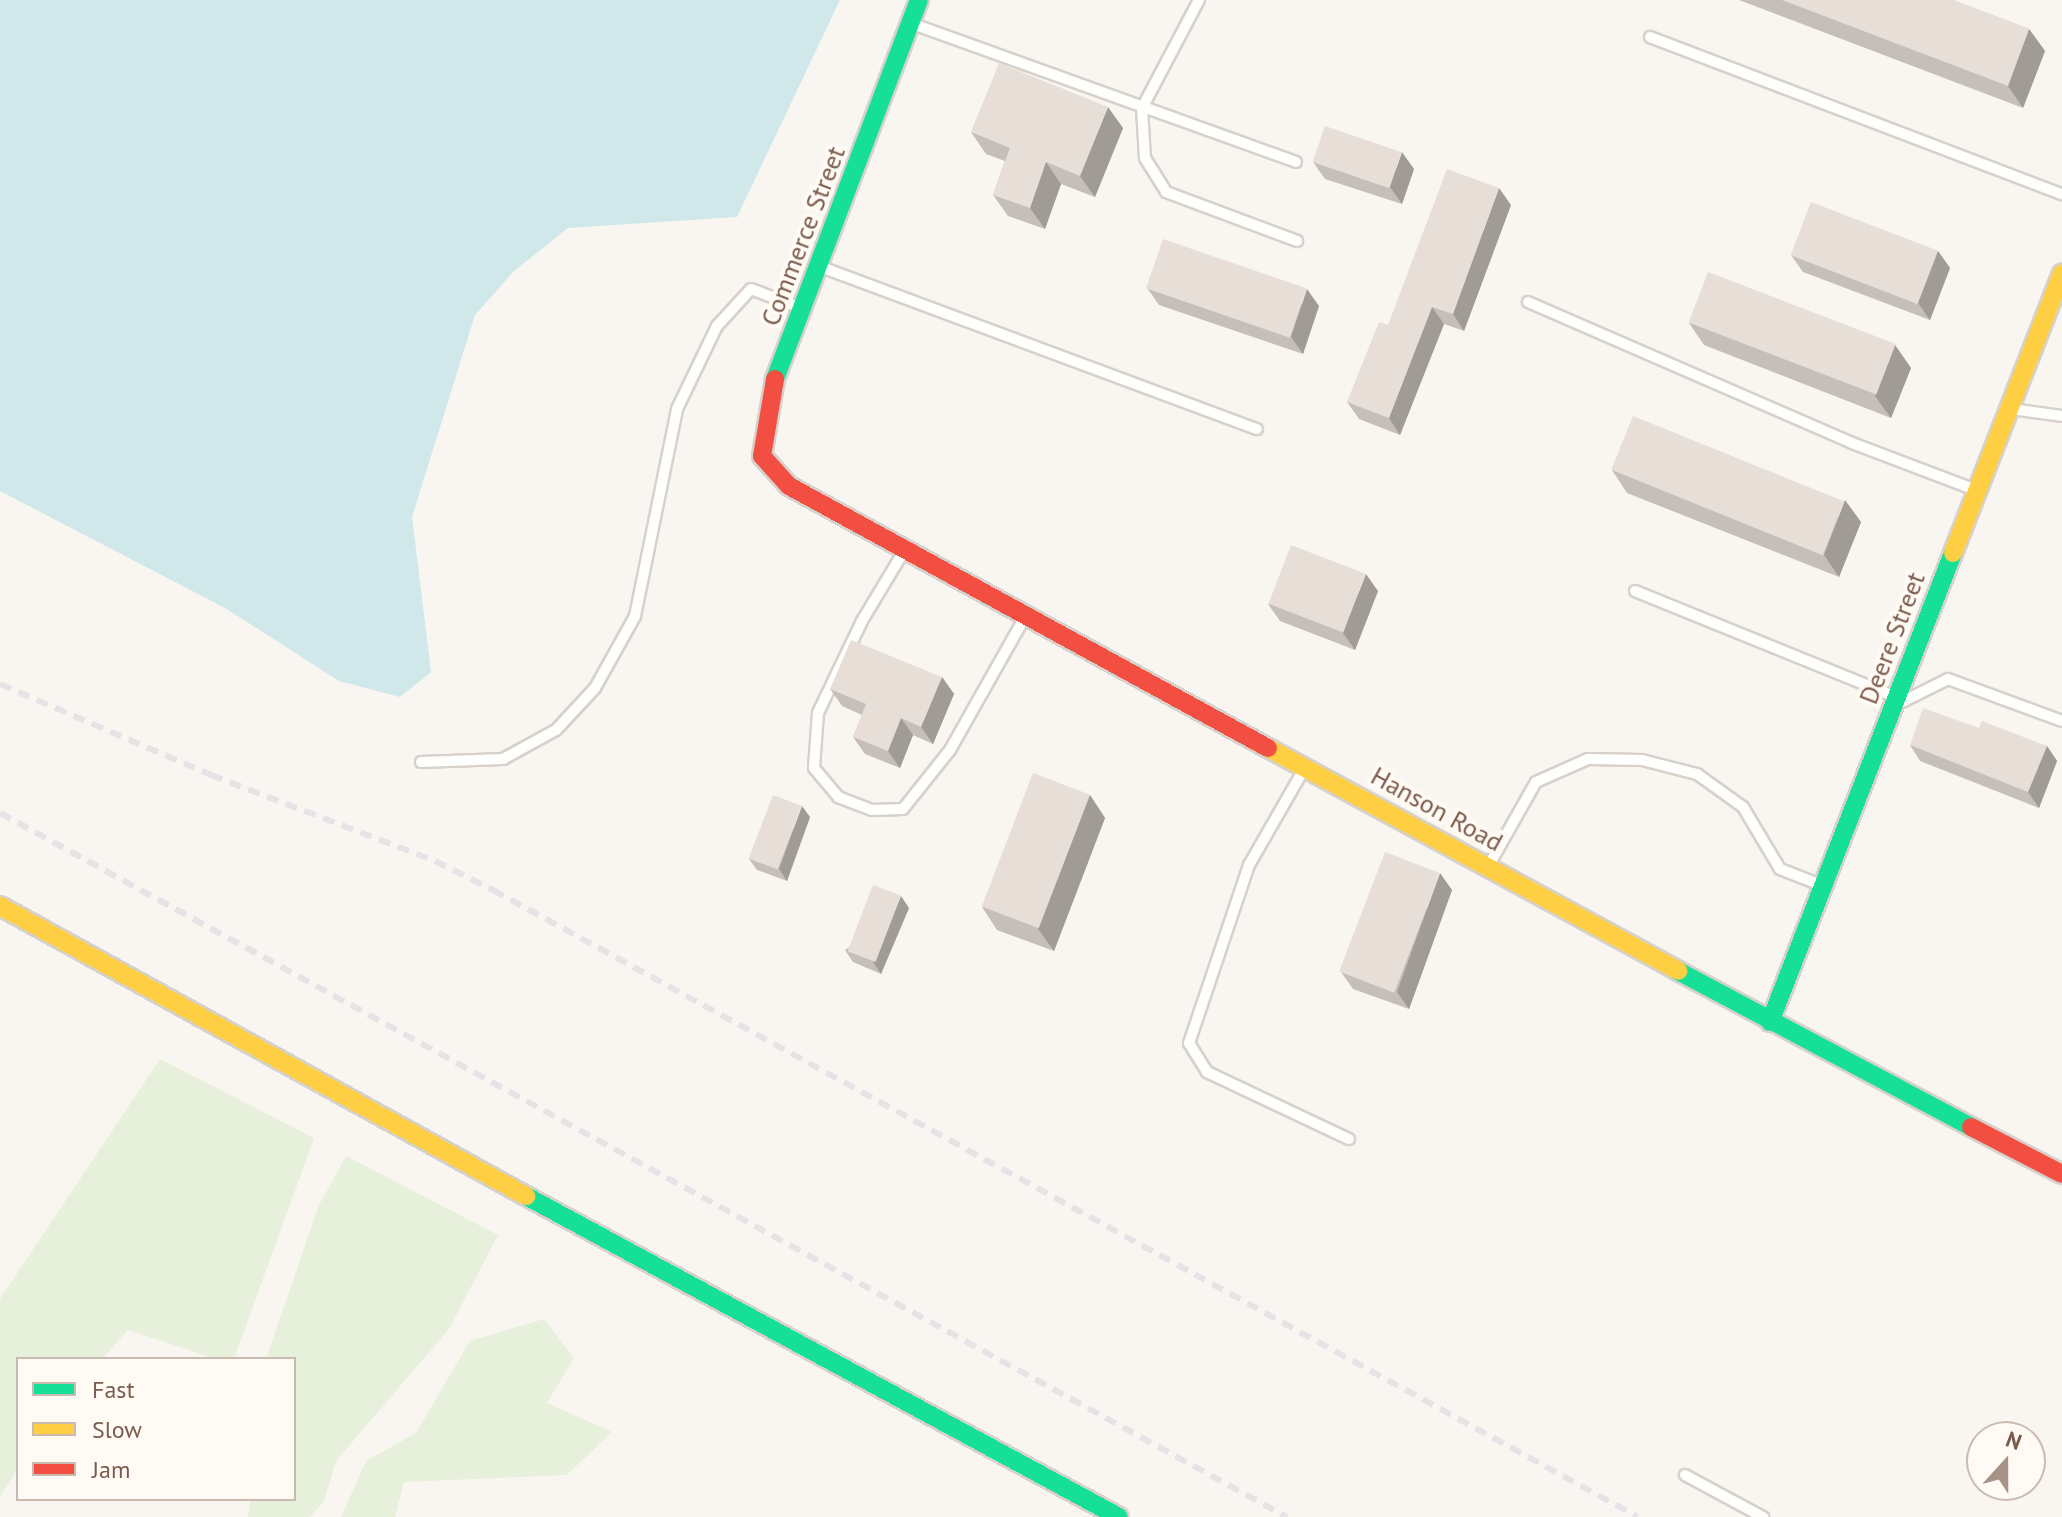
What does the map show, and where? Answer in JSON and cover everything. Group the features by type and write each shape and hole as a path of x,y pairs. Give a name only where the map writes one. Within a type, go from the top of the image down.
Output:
{"street":[{"name":"Commerce Street","path":"789,486 762,456 771,389 821,267 919,0"},
{"name":"Deere Street","path":"1770,1022 2062,273"},
{"name":"Hanson Road","path":"789,486 1770,1022 2062,1174"},
{"path":"0,906 865,1383 1119,1517"}],"lane":[{"path":"1199,0 1142,108 1145,158 1166,192 1297,241"},
{"path":"911,23 1296,162"},
{"path":"1650,37 2062,194"},
{"path":"821,267 1257,429"},
{"path":"421,762 503,759 556,730 595,688 635,616 677,409 717,326 751,289 804,310"},
{"path":"1528,302 1852,443 1977,490"},
{"path":"2009,409 2062,416"},
{"path":"905,549 862,621 818,713 814,768 838,797 872,810 903,809 950,750 1026,615"},
{"path":"1635,591 1895,702 1948,679 2062,721"},
{"path":"1489,867 1536,782 1588,759 1642,760 1697,774 1743,807 1780,869 1823,886"},
{"path":"1305,767 1249,865 1189,1043 1207,1072 1349,1139"},
{"path":"1685,1475 1763,1517"}],"green space":[{"path":"160,1059 314,1138 235,1357 210,1357 128,1330 104,1357 16,1357 16,1471 0,1497 0,1299"},
{"path":"346,1156 498,1235 449,1329 336,1461 324,1501 310,1517 248,1517 251,1501 296,1501 296,1357 267,1357 319,1205"},
{"path":"544,1319 574,1358 547,1403 612,1432 567,1475 404,1482 395,1517 341,1517 366,1461 416,1433 470,1341"}],"water":[{"path":"0,0 840,0 737,217 568,228 514,271 475,315 412,517 431,672 400,697 339,681 225,608 0,491"}],"building":[{"path":"1782,0 1953,0 2029,29 2008,86"},
{"path":"999,63 1108,107 1080,176 1046,162 1030,208 993,195 1010,148 971,132"},
{"path":"1325,126 1402,152 1389,188 1313,162"},
{"path":"1447,169 1499,188 1453,314 1432,307 1389,418 1347,402 1379,322 1388,325"},
{"path":"1811,202 1938,251 1918,304 1791,255"},
{"path":"1163,239 1307,288 1290,338 1146,288"},
{"path":"1708,272 1896,344 1876,394 1689,322"},
{"path":"1633,416 1844,501 1823,555 1611,470"},
{"path":"1291,545 1366,574 1343,632 1268,604"},
{"path":"851,640 942,677 921,727 901,718 888,751 853,737 866,704 830,689"},
{"path":"1923,708 1979,728 1982,721 2047,746 2028,792 1910,745"},
{"path":"1033,773 1090,795 1039,928 982,907"},
{"path":"773,795 802,806 778,870 749,858"},
{"path":"1385,852 1440,873 1394,993 1339,971"},
{"path":"873,885 901,896 876,962 848,951"}],"railway":[{"path":"0,684 211,775 435,861 493,890 1638,1517"},
{"path":"0,813 1287,1517"}],"traffic: fast":[{"path":"775,379 919,0"},
{"path":"1770,1022 1953,553"},
{"path":"1678,971 1971,1127"},
{"path":"526,1196 1119,1517"}],"traffic: slow":[{"path":"1953,553 2062,273"},
{"path":"1268,748 1678,971"},
{"path":"0,906 526,1196"}],"traffic: jam":[{"path":"775,379 762,456 789,486 1268,748"},
{"path":"1971,1127 2062,1174"}]}
